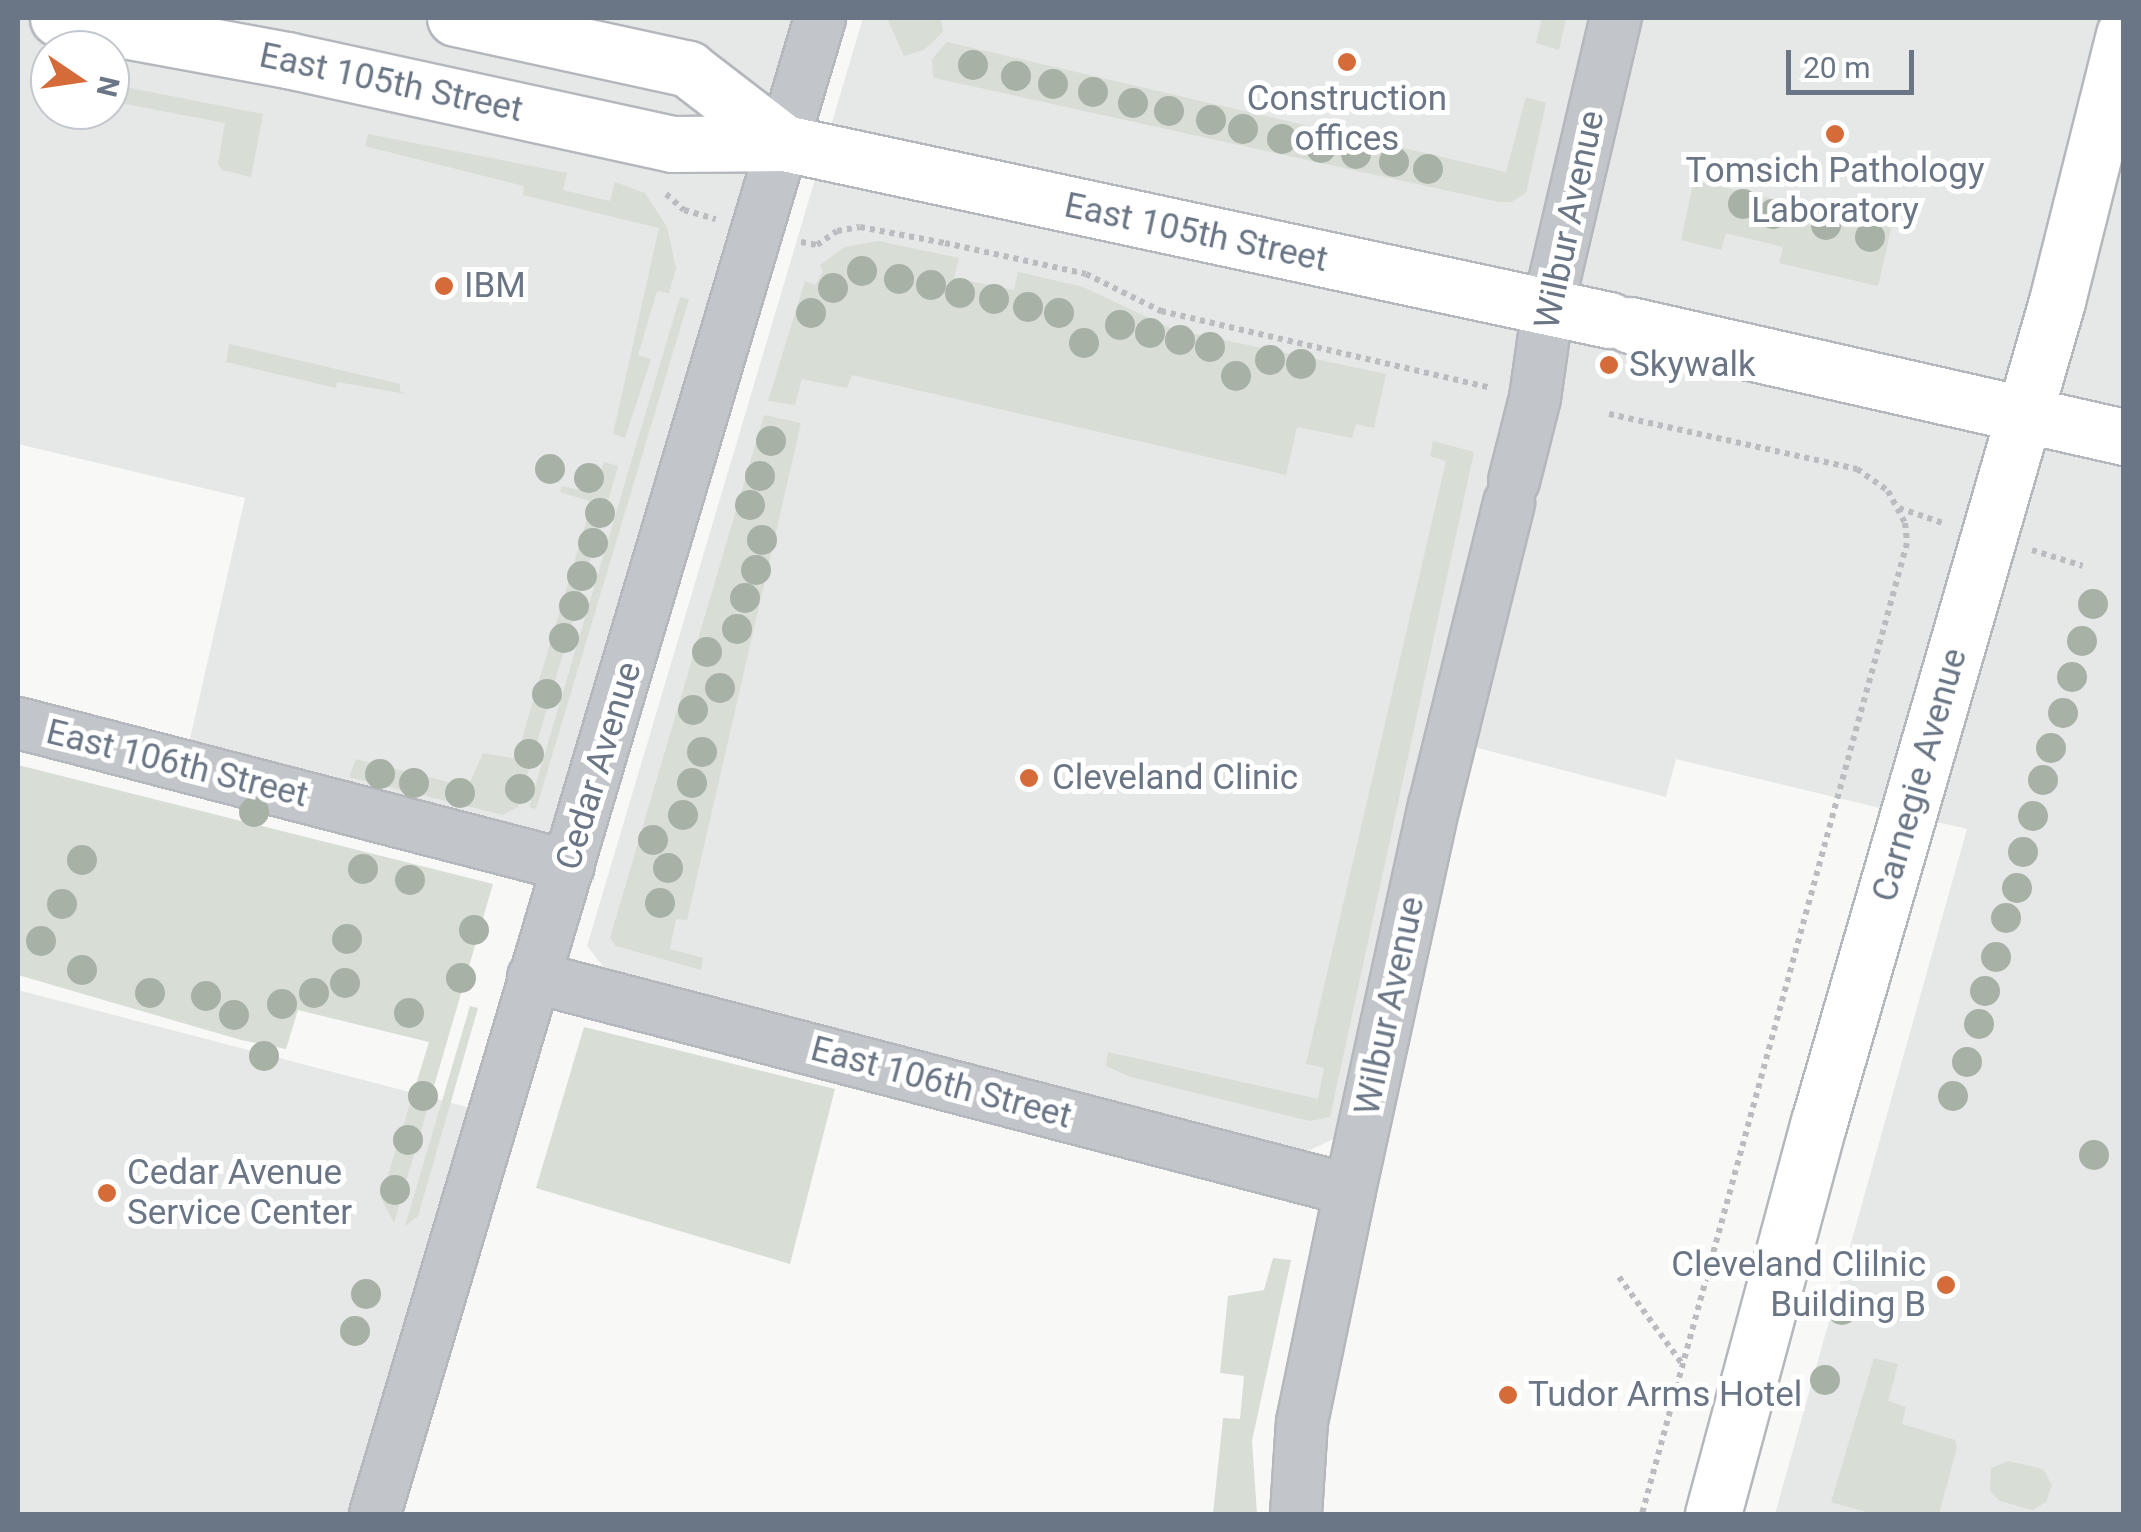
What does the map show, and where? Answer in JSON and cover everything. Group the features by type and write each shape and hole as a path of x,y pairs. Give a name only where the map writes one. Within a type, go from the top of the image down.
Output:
{"main road":[{"name":"East 105th Street","path":"58,18 287,60 672,144 784,142 1548,307 2124,438"},
{"name":"East 105th Street","path":"455,18 688,69 784,142"},
{"name":"Carnegie Avenue","path":"1713,1514 1819,1122 2024,414 2124,34"}],"street":[{"name":"Cedar Avenue","path":"375,1514 820,18"},
{"name":"Wilbur Avenue","path":"1296,1514 1302,1422 1350,1190 1434,806 1535,398 1548,307 1616,18"},
{"name":"East 106th Street","path":"18,723 569,866"},
{"name":"East 106th Street","path":"533,977 1350,1190"}],"path":[{"path":"806,243 817,246 837,231 860,227 946,243 1086,274 1161,311 1500,390"},
{"path":"1609,414 1857,469 1888,491 1905,522 1907,543 1642,1514"},
{"path":"1619,1277 1683,1365"}],"shaded area":[{"path":"18,18 820,18 569,866 184,765 245,498 18,444"},
{"name":"Cleveland Clinic","path":"863,18 2123,18 2123,1514 1775,1514 1967,829 1676,759 1666,797 1432,736 1341,1135 1306,1152 611,976 587,946"},
{"path":"887,18 941,18 943,32 924,50 904,56"},
{"path":"1542,18 1566,18 1559,50 1536,43"},
{"path":"947,42 1506,172 1526,97 1546,103 1526,193 1511,202 1499,202 939,79 933,77 932,59"},
{"path":"130,88 263,114 251,177 222,170 218,164 225,123 130,105"},
{"path":"368,134 567,173 563,190 610,201 615,182 645,193 667,227 676,268 669,293 657,291 638,355 651,359 625,438 613,434 659,228 523,195 524,186 365,146"},
{"path":"1694,180 1862,221 1867,205 1895,211 1878,286 1779,263 1783,247 1726,233 1721,250 1681,240"},
{"path":"878,241 959,258 954,278 1014,290 1018,272 1083,287 1172,329 1386,374 1374,428 1356,424 1352,438 1297,427 1286,475 852,375 847,388 802,379 795,405 768,401 805,281 815,285 823,272 820,265 845,247"},
{"path":"680,297 689,299 536,809 529,807"},
{"path":"229,344 400,384 400,391 407,394 337,382 336,388 226,362"},
{"path":"764,415 801,423 687,920 676,919 670,949 703,958 701,970 616,946 610,938"},
{"path":"1433,441 1474,452 1330,1117 1310,1121 1131,1077 1106,1066 1108,1052 1318,1099 1324,1068 1306,1064 1446,461 1430,456"},
{"path":"604,462 618,466 518,807 503,815 349,777 356,759 468,787 483,753 516,759 592,502 560,492 562,486 594,493"},
{"path":"18,765 493,884 394,1223 381,1198 429,1042 298,1010 286,1049 241,1040 18,975"},
{"path":"18,990 494,1114 375,1514 18,1514"},
{"path":"470,1006 478,1008 418,1216 405,1226"},
{"path":"584,1027 835,1089 790,1264 536,1188"},
{"path":"1273,1258 1291,1260 1252,1441 1257,1514 1213,1514 1223,1418 1240,1419 1244,1376 1220,1373 1228,1296 1264,1290"},
{"path":"1874,1358 1898,1364 1888,1401 1906,1407 1902,1424 1955,1440 1957,1447 1939,1514 1873,1514 1831,1502"},
{"path":"2009,1461 2043,1469 2052,1485 2046,1502 2032,1510 2000,1501 1990,1491 1991,1468"}],"place":[{"name":"Construction offices","path":"1347,62"},
{"name":"Tomsich Pathology Laboratory","path":"1835,134"},
{"name":"IBM","path":"444,286"},
{"name":"Skywalk","path":"1609,365"},
{"name":"Cleveland Clinic","path":"1029,778"},
{"name":"Cedar Avenue Service Center","path":"107,1193"},
{"name":"Cleveland Clilnic Building B","path":"1946,1285"},
{"name":"Tudor Arms Hotel","path":"1508,1395"}]}
